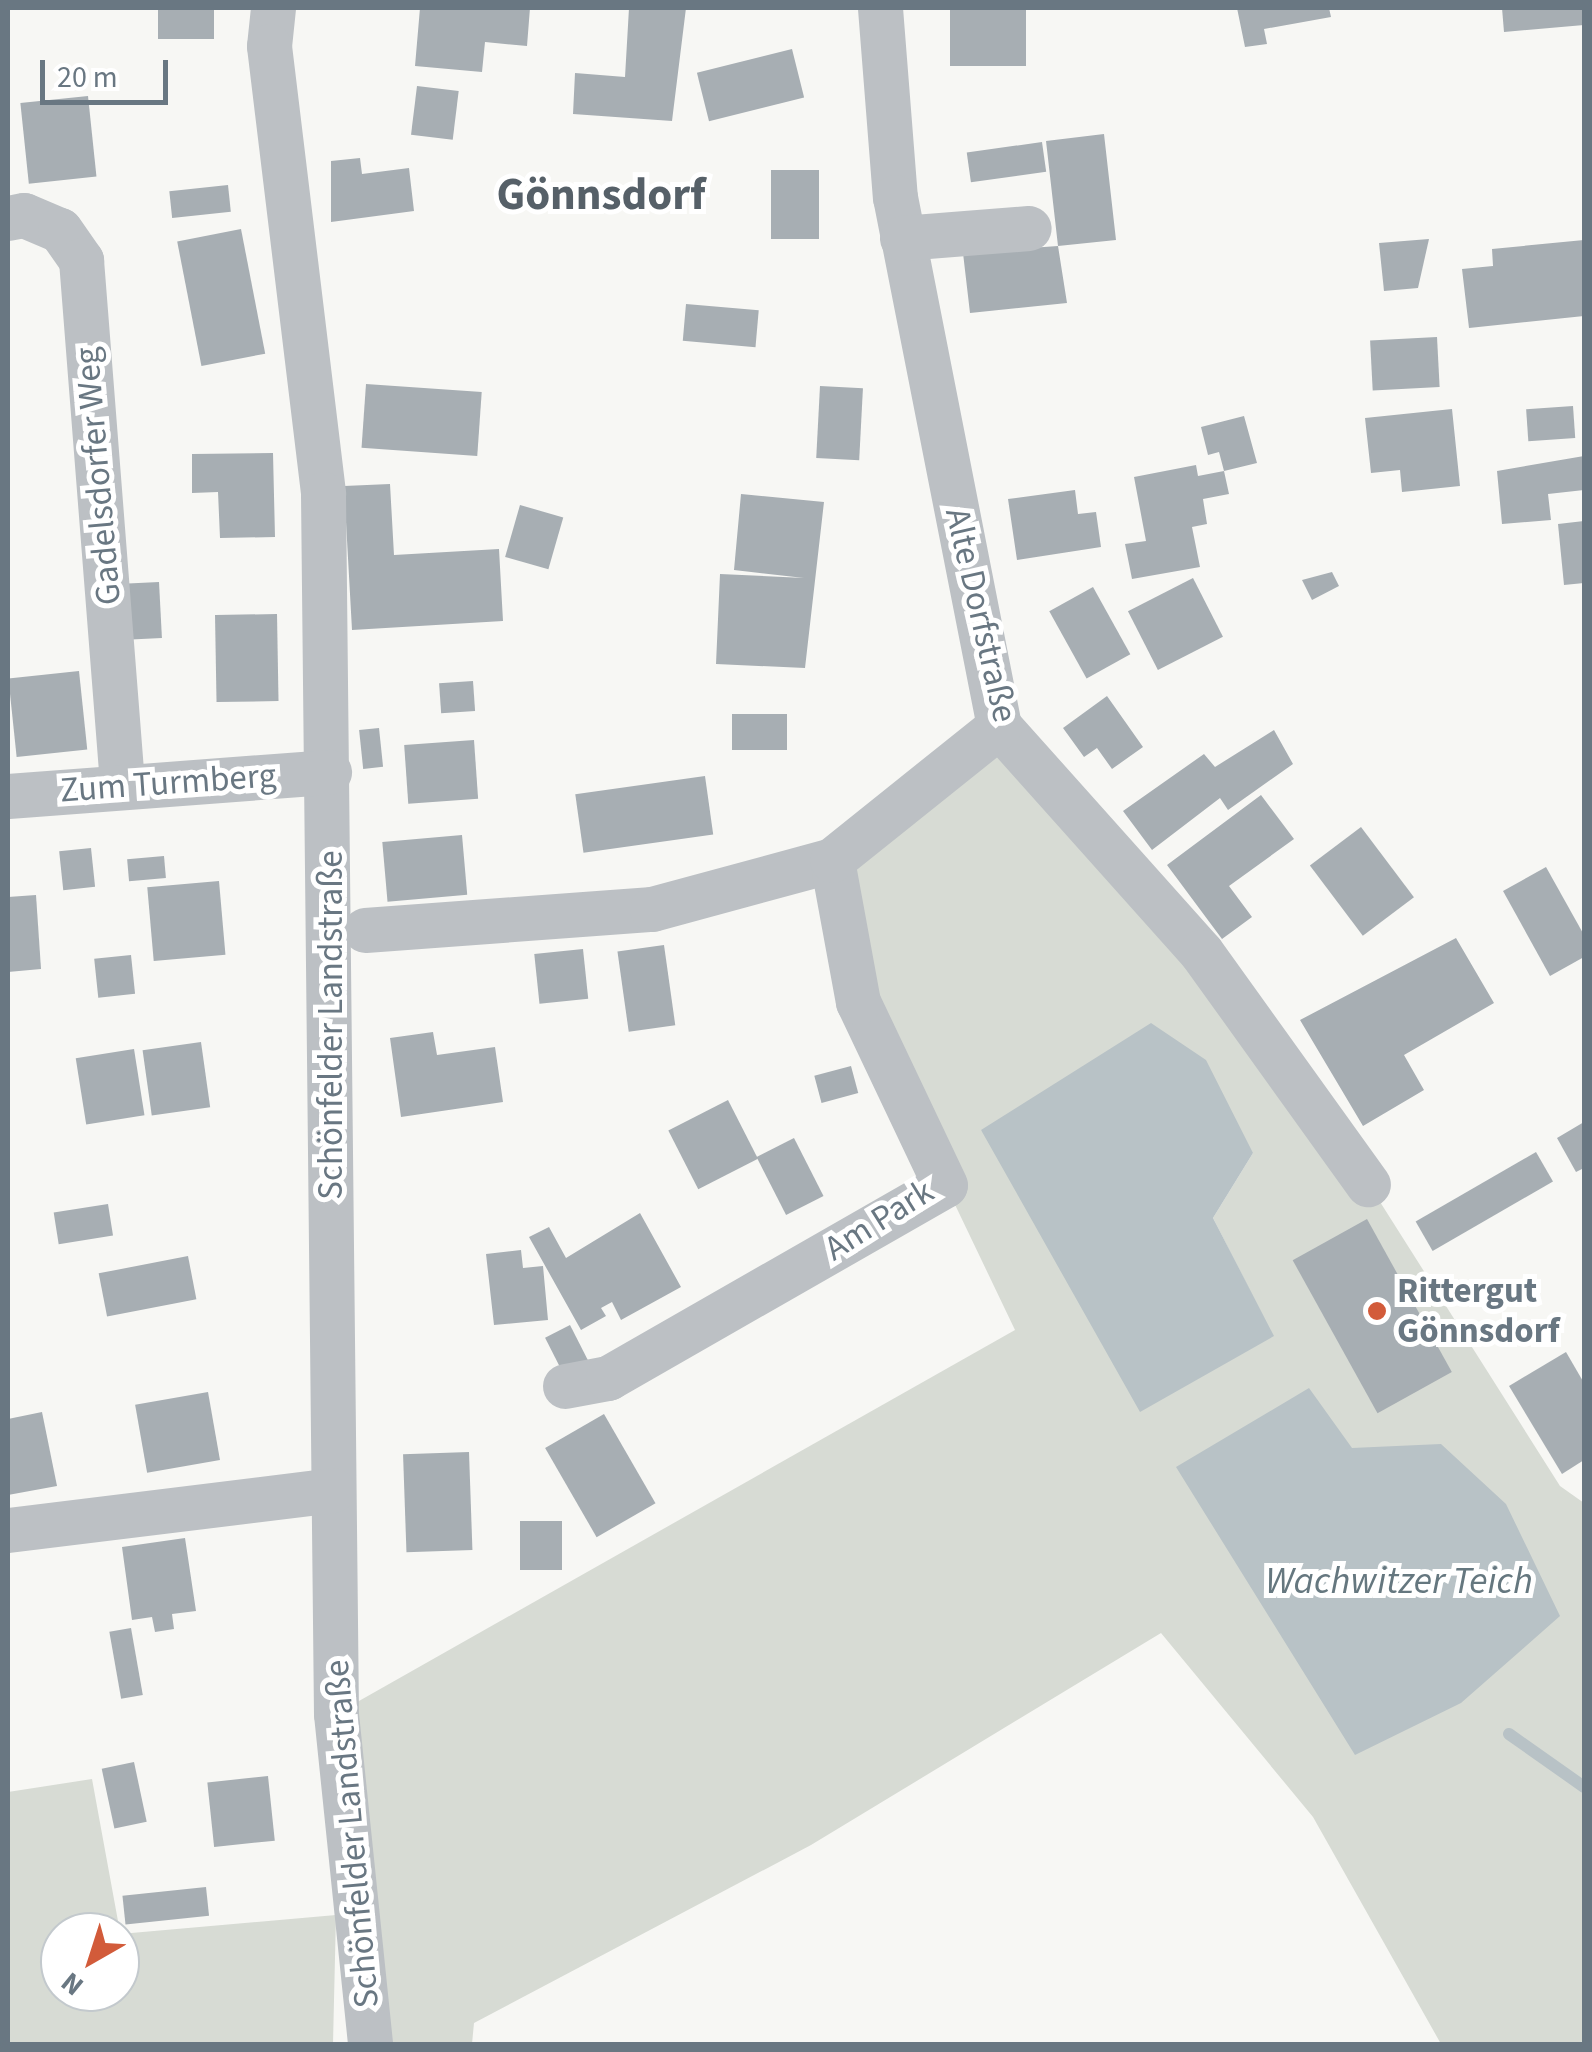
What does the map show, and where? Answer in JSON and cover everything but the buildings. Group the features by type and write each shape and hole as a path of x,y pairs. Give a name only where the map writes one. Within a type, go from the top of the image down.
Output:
{"street":[{"name":"Schönfelder Landstraße","path":"273,8 269,46 323,494 329,772 336,1714 370,2044"},
{"name":"Alte Dorfstraße","path":"880,8 902,238 999,726 1201,952 1362,1174"},
{"name":"Gadelsdorfer Weg","path":"8,218 24,216 60,230 81,260 122,784"},
{"path":"902,238 1029,228"},
{"path":"365,930 652,910 832,860 999,726"},
{"name":"Zum Turmberg","path":"8,796 122,784 329,772"},
{"name":"Am Park","path":"565,1386 608,1378 945,1185 858,1002 832,860"},
{"path":"8,1530 333,1490"}],"shaded area":[{"path":"999,726 1356,1164 1560,1486 1584,1503 1584,2044 1441,2044 1313,1817 1161,1633 811,1845 474,2023 472,2044 370,2044 336,1714 1015,1330 858,1002 832,860","holes":["981,1130 1253,1153 1213,1218 1273,1336"]},
{"path":"92,1779 116,1912 40,1912 40,2012 140,2012 140,1932 336,1915 333,2044 8,2044 8,1792"}],"water":[{"path":"1151,1023 1206,1060 1253,1153 1213,1218 1274,1336 1140,1412 981,1130"},
{"name":"Wachwitzer Teich","path":"1309,1388 1352,1448 1441,1444 1506,1504 1560,1616 1461,1703 1355,1755 1176,1467"}],"waterway":[{"path":"1509,1734 1584,1787"}],"place":[{"name":"Rittergut Gönnsdorf","path":"1377,1311"}],"district":[{"name":"Gönnsdorf","path":"601,196"}]}
